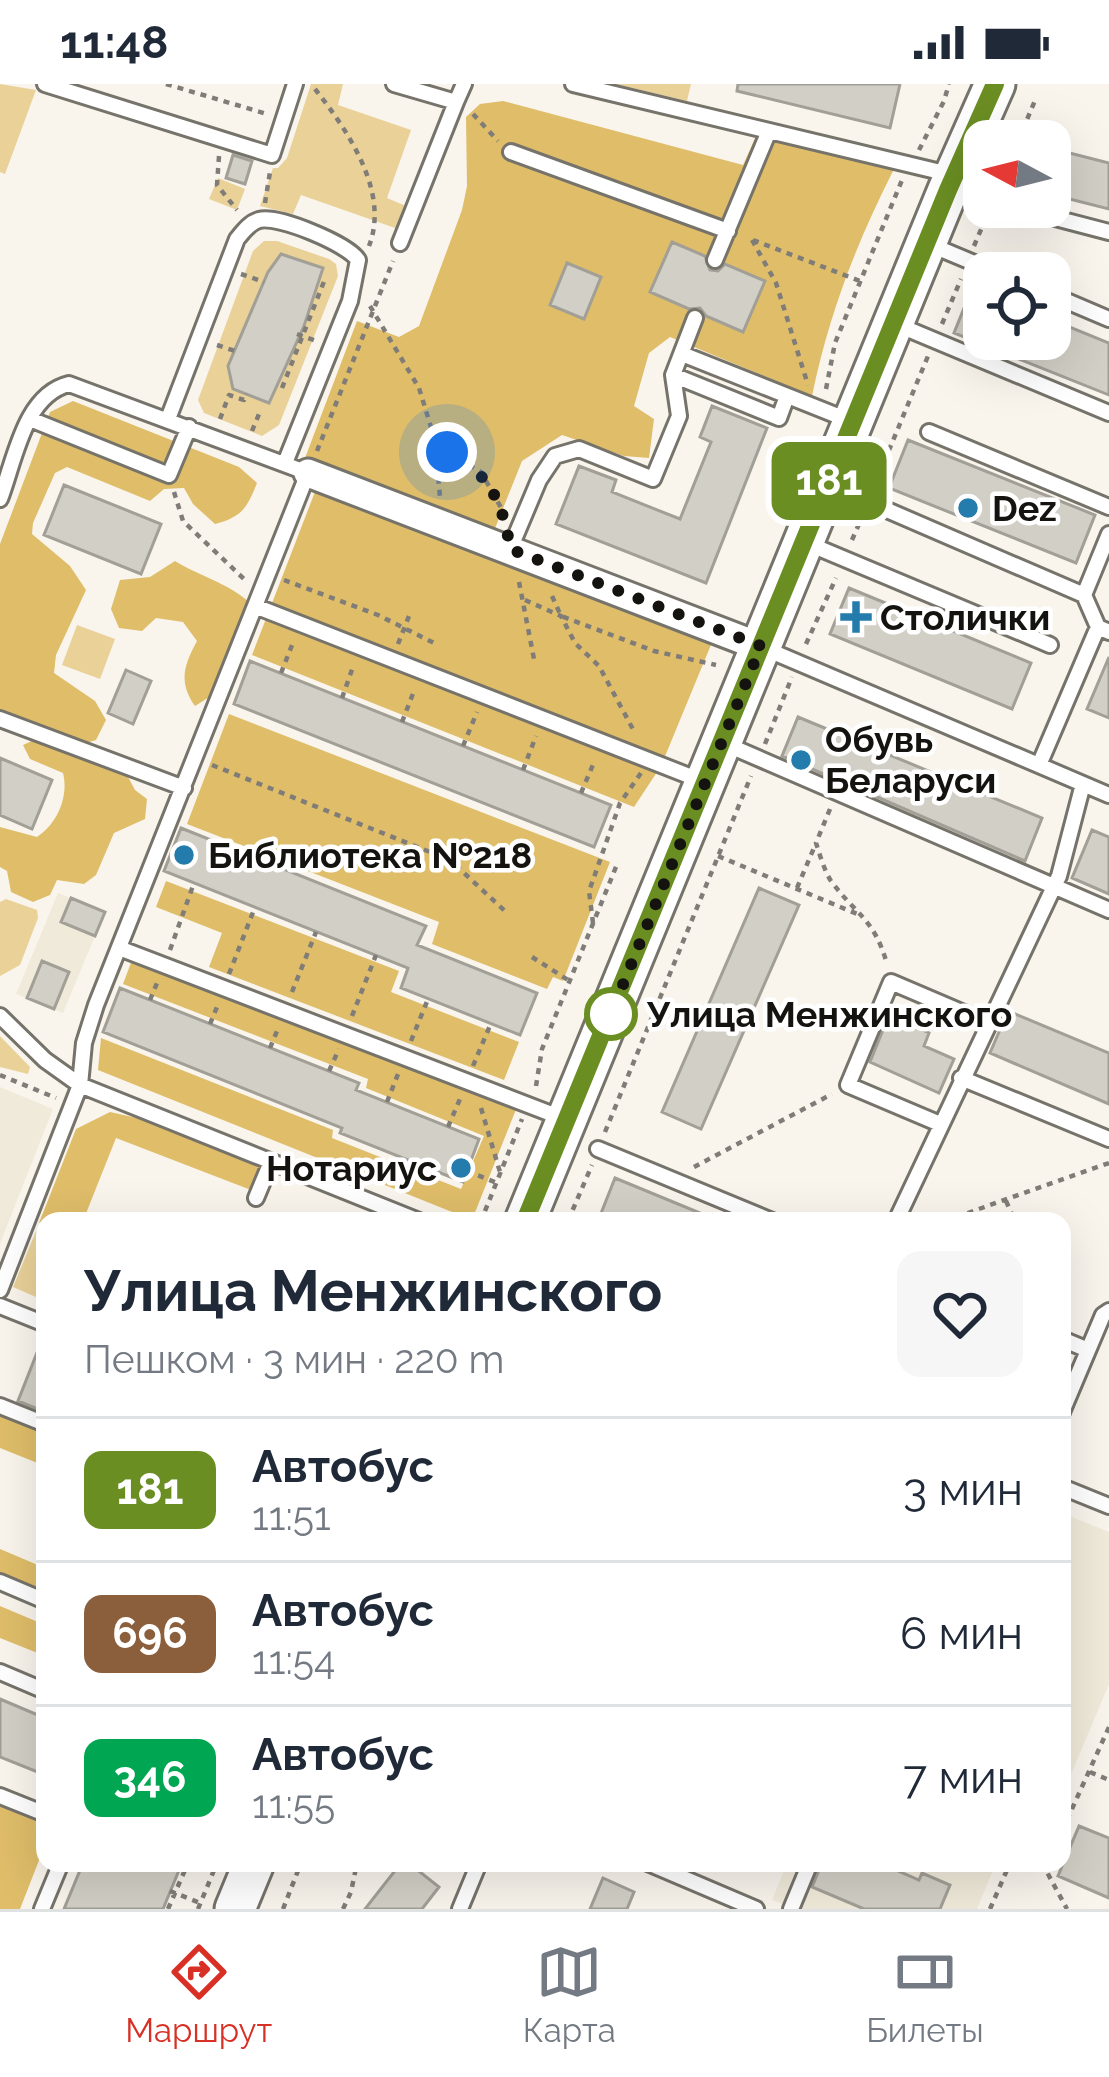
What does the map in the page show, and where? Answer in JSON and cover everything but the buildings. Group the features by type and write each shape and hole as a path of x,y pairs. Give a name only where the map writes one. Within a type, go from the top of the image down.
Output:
{"main road":[{"path":"529,1212 828,485 829,412 893,323 926,243 962,188 995,84"},
{"path":"211,1907 245,1872"}],"street":[{"path":"303,465 442,524 761,646"}],"lane":[{"path":"45,84 272,155 295,84"},
{"path":"394,84 456,102"},
{"path":"400,243 464,84"},
{"path":"573,84 910,165 962,188"},
{"path":"715,260 769,131"},
{"path":"511,152 728,231"},
{"path":"0,1290 80,1085 84,1043 119,948 268,573 357,278 358,260 346,247 265,219 249,226 237,239 168,419"},
{"path":"1071,222 1109,232"},
{"path":"926,243 963,259"},
{"path":"1071,303 1109,319"},
{"path":"510,549 539,480 555,456 579,449 653,479 679,416 673,375 695,318"},
{"path":"893,323 1109,413"},
{"path":"682,354 829,412"},
{"path":"673,375 779,418 787,396"},
{"path":"0,500 37,403 52,388 69,384 303,465"},
{"path":"30,419 169,475 189,427"},
{"path":"929,432 1109,507"},
{"path":"828,485 1084,595 1103,630 1039,765"},
{"path":"1084,595 1109,534"},
{"path":"804,542 1050,645"},
{"path":"257,599 300,624 706,783"},
{"path":"761,646 1109,795"},
{"path":"0,718 184,788"},
{"path":"722,743 1109,910"},
{"path":"900,1212 1060,876 1083,784"},
{"path":"119,948 567,1120"},
{"path":"940,1124 848,1085 891,982 987,1023"},
{"path":"0,1016 45,1060 80,1085 396,1212"},
{"path":"961,1078 1109,1139"},
{"path":"598,1150 750,1212"},
{"path":"256,1198 271,1162"},
{"path":"0,1306 36,1320"},
{"path":"1071,1391 1109,1311"},
{"path":"1071,1343 1088,1350"},
{"path":"0,1406 36,1420"},
{"path":"1071,1491 1109,1506"},
{"path":"0,1582 36,1597"},
{"path":"0,1672 36,1687"},
{"path":"0,1796 36,1810"},
{"path":"42,1909 57,1872"},
{"path":"460,1909 475,1872"},
{"path":"666,1872 756,1909"},
{"path":"791,1909 806,1872"}],"path":[{"path":"166,84 284,119"},
{"path":"311,84 359,153 372,197 375,230 357,278"},
{"path":"829,412 835,343 949,84"},
{"path":"1027,120 1036,98"},
{"path":"456,102 484,122 511,152"},
{"path":"220,139 218,185 249,226"},
{"path":"265,219 272,155"},
{"path":"728,231 860,281"},
{"path":"752,240 776,283 829,412"},
{"path":"303,465 400,243"},
{"path":"240,273 264,282"},
{"path":"572,1212 963,273"},
{"path":"295,393 280,387 322,278 338,284"},
{"path":"373,311 419,388 434,436 442,524"},
{"path":"300,335 316,341"},
{"path":"213,343 235,351"},
{"path":"218,424 229,395 244,400 247,394"},
{"path":"250,436 259,414"},
{"path":"434,436 447,452 481,472 506,517 534,659"},
{"path":"169,475 184,521 257,599"},
{"path":"268,573 434,643"},
{"path":"544,580 561,616 654,651 716,665"},
{"path":"392,660 409,616"},
{"path":"281,674 300,624"},
{"path":"341,698 361,647"},
{"path":"402,722 422,671"},
{"path":"463,746 484,695"},
{"path":"523,770 543,718"},
{"path":"581,793 603,742"},
{"path":"195,759 450,860 506,912"},
{"path":"796,889 838,793"},
{"path":"816,843 830,879 880,940 891,982"},
{"path":"718,856 867,919"},
{"path":"485,1211 541,1073 542,1049 618,862"},
{"path":"150,1000 194,883"},
{"path":"210,1024 255,908"},
{"path":"284,1011 316,932"},
{"path":"345,1034 376,956"},
{"path":"532,957 558,969 569,981"},
{"path":"387,1102 428,999"},
{"path":"448,1127 490,1023"},
{"path":"0,1075 73,1105"},
{"path":"467,1082 494,1144 500,1174"},
{"path":"671,1180 848,1085"},
{"path":"972,1212 1109,1163"},
{"path":"467,1171 496,1183"},
{"path":"1006,1201 1011,1212"},
{"path":"1071,1812 1109,1727"},
{"path":"1090,1772 1109,1780"},
{"path":"168,1909 183,1872"},
{"path":"173,1892 211,1907 216,1872"},
{"path":"283,1909 298,1872"},
{"path":"343,1909 354,1872"},
{"path":"990,1909 1006,1872"},
{"path":"1047,1872 1067,1909"}],"shaded area":[{"path":"0,84 36,90 5,174 0,172"},
{"path":"311,84 343,84 338,105 411,130 387,198 406,206 398,229 301,195 293,214 260,206 273,168 287,158"},
{"path":"615,84 691,84 687,101"},
{"path":"503,101 743,165 757,134 894,169 845,280 812,396 670,337 649,353 634,406 654,419 649,458 624,456 562,435 522,461 494,531 305,458 357,321 399,337 419,326 462,210 467,186 466,117 480,104"},
{"path":"218,178 245,189 237,210 209,199"},
{"path":"264,241 329,259 336,264 338,276 279,425 262,436 204,413 198,400 253,251"},
{"path":"73,401 239,467 257,483 242,510 215,524 193,504 184,488 164,489 150,501 67,467 55,473 32,534 70,566 86,590 56,655 54,673 95,701 106,720 96,740 83,744 0,712 0,544 50,412"},
{"path":"318,484 713,640 661,766 634,807 252,655"},
{"path":"175,561 249,602 211,696 195,706 185,674 197,641 183,622 156,618 142,631 119,628 111,609 120,580 150,577"},
{"path":"77,625 115,639 100,679 62,665"},
{"path":"229,714 610,862 563,981 553,977 547,989 432,944 439,922 187,824"},
{"path":"34,740 127,775 147,799 145,819 114,833 96,875 84,884 57,880 50,895 33,902 11,892 7,871 0,867 0,827 37,837 60,809 63,773 30,759 23,745"},
{"path":"166,881 399,971 391,992 519,1042 504,1080 209,967 222,933 156,907"},
{"path":"58,893 105,912 63,1013 16,994"},
{"path":"6,899 37,910 38,918 20,965 0,976 0,902"},
{"path":"132,960 517,1107 475,1212 452,1212 98,1070 101,1038 333,1130 332,1138 461,1189 484,1136 366,1088 368,1079 123,984"},
{"path":"0,1036 30,1067 28,1074 0,1067"},
{"path":"0,1087 53,1109 0,1244"},
{"path":"110,1112 260,1166 251,1190 116,1138 87,1212 43,1212 76,1129"},
{"path":"36,1231 36,1297 13,1287"},
{"path":"0,1411 36,1426 36,1462 0,1448"},
{"path":"1071,1517 1109,1532 1109,1684 1071,1775"},
{"path":"0,1549 36,1564 36,1590 0,1576"},
{"path":"0,1606 36,1621 36,1652 0,1638"},
{"path":"0,1803 36,1817 36,1868 20,1909 0,1909"},
{"path":"783,1872 992,1872 977,1909 795,1909 772,1900"}],"bus line":[{"name":"181","path":"529,1212 995,84"}],"place":[{"name":"Dez","path":"968,508"},
{"name":"Столички","path":"856,617"},
{"name":"Обувь Беларуси","path":"801,760"},
{"name":"Библиотека №218","path":"184,855"},
{"name":"Улица Менжинского","path":"611,1014"},
{"name":"Нотариус","path":"461,1168"}],"route":[{"path":"447,452 481,472 506,517 510,549 761,646 611,1014"}]}
